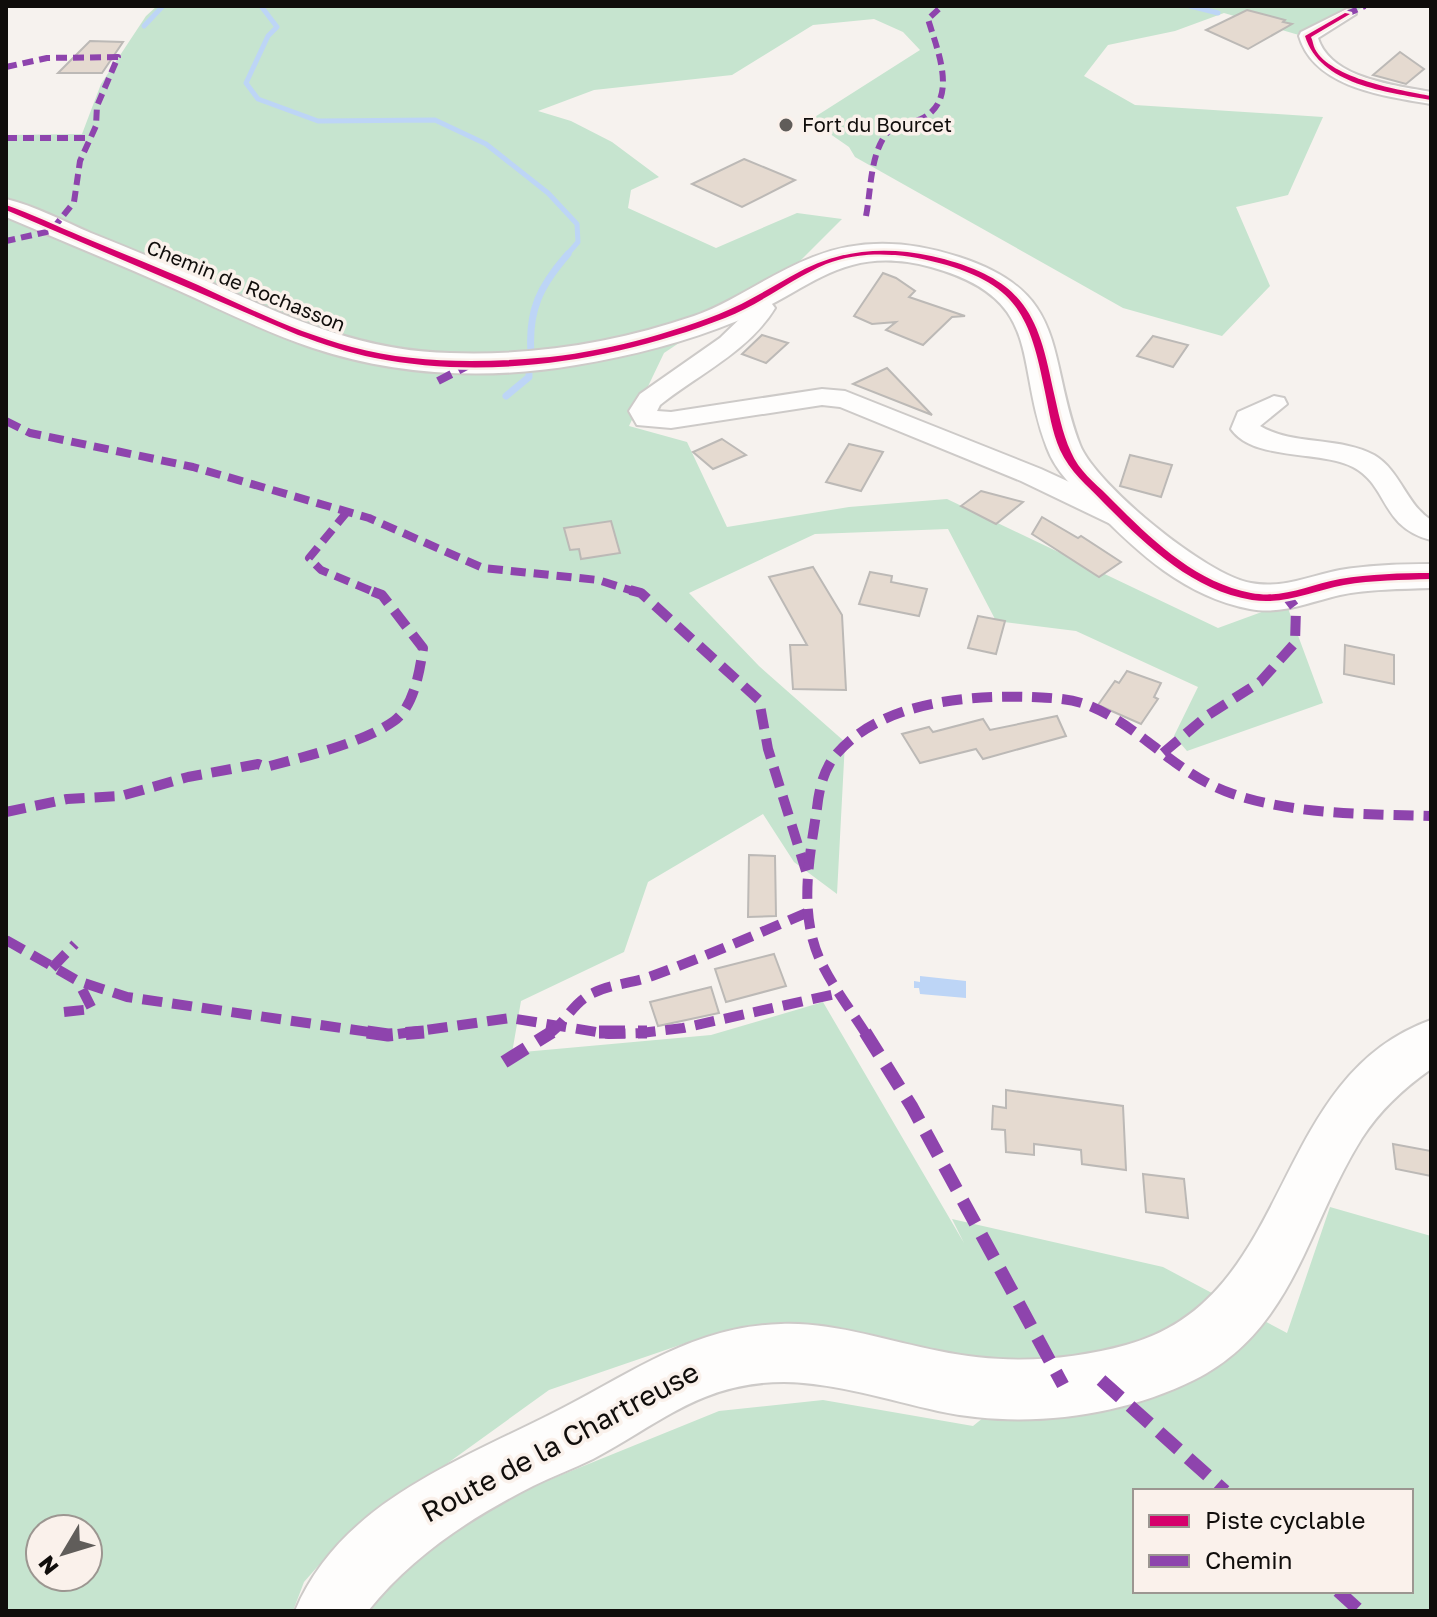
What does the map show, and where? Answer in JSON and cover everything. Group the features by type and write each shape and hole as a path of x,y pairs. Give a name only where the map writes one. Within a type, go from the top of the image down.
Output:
{"street":[{"path":"1347,14 1308,36 1308,45 1321,64 1381,87 1431,98"},
{"name":"Chemin de Rochasson","path":"6,207 266,319 339,347 406,361 494,363 568,357 681,329 757,301 824,263 869,252 931,258 995,285 1013,296 1037,335 1053,412 1066,455 1074,468 1150,541 1192,573 1236,594 1287,597 1367,578 1431,576"},
{"path":"757,301 763,308 760,315 727,344 649,400 643,411 647,419 671,420 822,397 845,399 1031,475 1133,523"},
{"path":"1274,404 1248,418 1245,429 1259,437 1341,452 1366,463 1382,476 1402,513 1415,526 1431,531"},
{"name":"Route de la Chartreuse","path":"328,1611 390,1537 432,1508 511,1464 570,1437 666,1380 696,1367 747,1354 787,1353 830,1356 967,1386 1038,1388 1101,1380 1182,1355 1204,1343 1226,1325 1255,1289 1287,1233 1335,1134 1351,1111 1390,1068 1431,1042"}],"green space":[{"path":"157,6 1365,6 1309,38 1224,13 1175,31 1108,45 1084,76 1135,105 1323,117 1288,195 1236,207 1270,286 1222,336 1123,308 855,157 849,147 810,120 920,50 903,32 874,19 813,25 732,75 594,90 538,111 571,121 612,142 659,177 631,190 628,208 716,248 797,213 842,219 785,276 664,353 629,426 687,442 727,527 849,507 947,499 1218,628 1286,603 1323,703 1187,751 1174,736 1198,687 1076,631 996,621 948,529 815,534 689,593 759,666 845,742 837,894 794,862 763,814 648,882 624,952 521,1001 512,1053 711,1035 823,1002 964,1243 952,1219 1163,1267 1287,1333 1330,1207 1431,1236 1431,1611 354,1611 360,1594 517,1493 719,1411 823,1400 973,1426 1040,1372 977,1379 715,1333 549,1390 341,1540 304,1582 293,1611 6,1611 6,135 82,134 101,84 146,16"}],"water":[{"path":"920,976 966,981 966,998 920,994 919,988 914,988 914,981 920,982"}],"building":[{"path":"1247,10 1292,24 1248,49 1206,30"},
{"path":"90,41 123,42 102,73 58,73"},
{"path":"1400,52 1424,69 1406,84 1373,75"},
{"path":"744,159 795,180 742,207 692,184"},
{"path":"883,273 915,291 909,297 965,316 952,317 923,345 886,330 896,322 872,324 854,316"},
{"path":"762,335 788,343 766,363 742,354"},
{"path":"1153,336 1188,345 1173,367 1137,356"},
{"path":"887,368 932,415 853,384"},
{"path":"722,439 746,455 713,469 693,452"},
{"path":"849,444 883,452 861,491 826,482"},
{"path":"1130,455 1172,465 1161,497 1120,486"},
{"path":"981,491 1023,502 996,524 961,506"},
{"path":"1042,517 1078,538 1081,536 1121,562 1099,577 1032,534"},
{"path":"611,521 620,553 581,559 579,549 570,550 564,528"},
{"path":"813,567 842,615 846,690 793,689 790,645 807,645 769,577"},
{"path":"870,572 892,576 891,582 927,589 919,616 859,604"},
{"path":"978,616 1005,621 996,654 968,648"},
{"path":"1345,645 1394,655 1394,684 1344,674"},
{"path":"1127,671 1161,683 1154,697 1158,699 1141,724 1098,705 1115,681 1119,683"},
{"path":"1057,716 1066,736 983,759 976,749 920,763 902,734 929,727 933,732 983,719 990,730"},
{"path":"749,855 775,856 776,916 748,917"},
{"path":"774,954 786,986 726,1002 715,969"},
{"path":"711,987 719,1013 658,1026 650,1002"},
{"path":"1006,1090 1123,1106 1126,1170 1082,1164 1081,1150 1034,1144 1034,1155 1006,1152 1005,1130 992,1129 993,1106 1006,1108"},
{"path":"1393,1144 1431,1151 1431,1176 1396,1169"},
{"path":"1143,1174 1184,1179 1188,1218 1146,1212"}],"waterway":[{"path":"144,26 163,6"},
{"path":"261,6 277,27 268,36 246,83 258,99 318,121 435,120 486,144 548,193 577,224 578,242 566,256"},
{"path":"1190,6 1218,13"},
{"path":"531,353 532,324 538,299 568,254"},
{"path":"506,396 529,377 529,368"}],"marked path":[{"path":"866,216 876,161 887,133 898,125 921,119 933,111 940,100 943,88 940,60 928,19 942,6"},
{"path":"1347,14 1365,6"},
{"path":"6,67 47,58 118,57 97,106 96,126 80,161 74,202 51,231 6,241"},
{"path":"6,138 90,138"},
{"path":"438,381 467,366"},
{"path":"6,421 30,433 193,467 369,518 483,568 598,580 641,593 759,700 768,749 806,871"},
{"path":"6,812 67,799 121,796 188,777 258,764 266,767 328,751 396,720 419,681 423,648 382,595 321,570 309,558 347,512"},
{"path":"1163,753 1208,715 1260,682 1295,643 1296,609 1287,597"},
{"path":"1063,1385 912,1107 823,967 810,925 807,888 820,792 831,762 862,734 899,714 918,708 976,698 1054,698 1081,703 1106,714 1194,778 1236,795 1291,807 1431,816"},
{"path":"504,1062 562,1025 575,1004 594,992 644,979 696,960 806,913"},
{"path":"6,940 78,981 127,997 388,1035 420,1033 510,1018 609,1034 641,1033 683,1028 840,993"},
{"path":"52,968 75,944"},
{"path":"64,1012 92,1009 78,981"},
{"path":"1101,1380 1223,1489"},
{"path":"1340,1593 1360,1611"}],"cycle path":[{"path":"1347,14 1308,36 1313,50 1323,63 1378,87 1431,98"},
{"path":"6,207 301,334 373,355 429,362 548,360 626,346 725,315 812,268 847,255 895,253 945,262 991,281 1024,309 1041,351 1057,426 1074,468 1143,535 1195,575 1223,589 1254,597 1286,597 1345,582 1431,576"}],"place":[{"name":"Fort du Bourcet","path":"786,125"}]}
